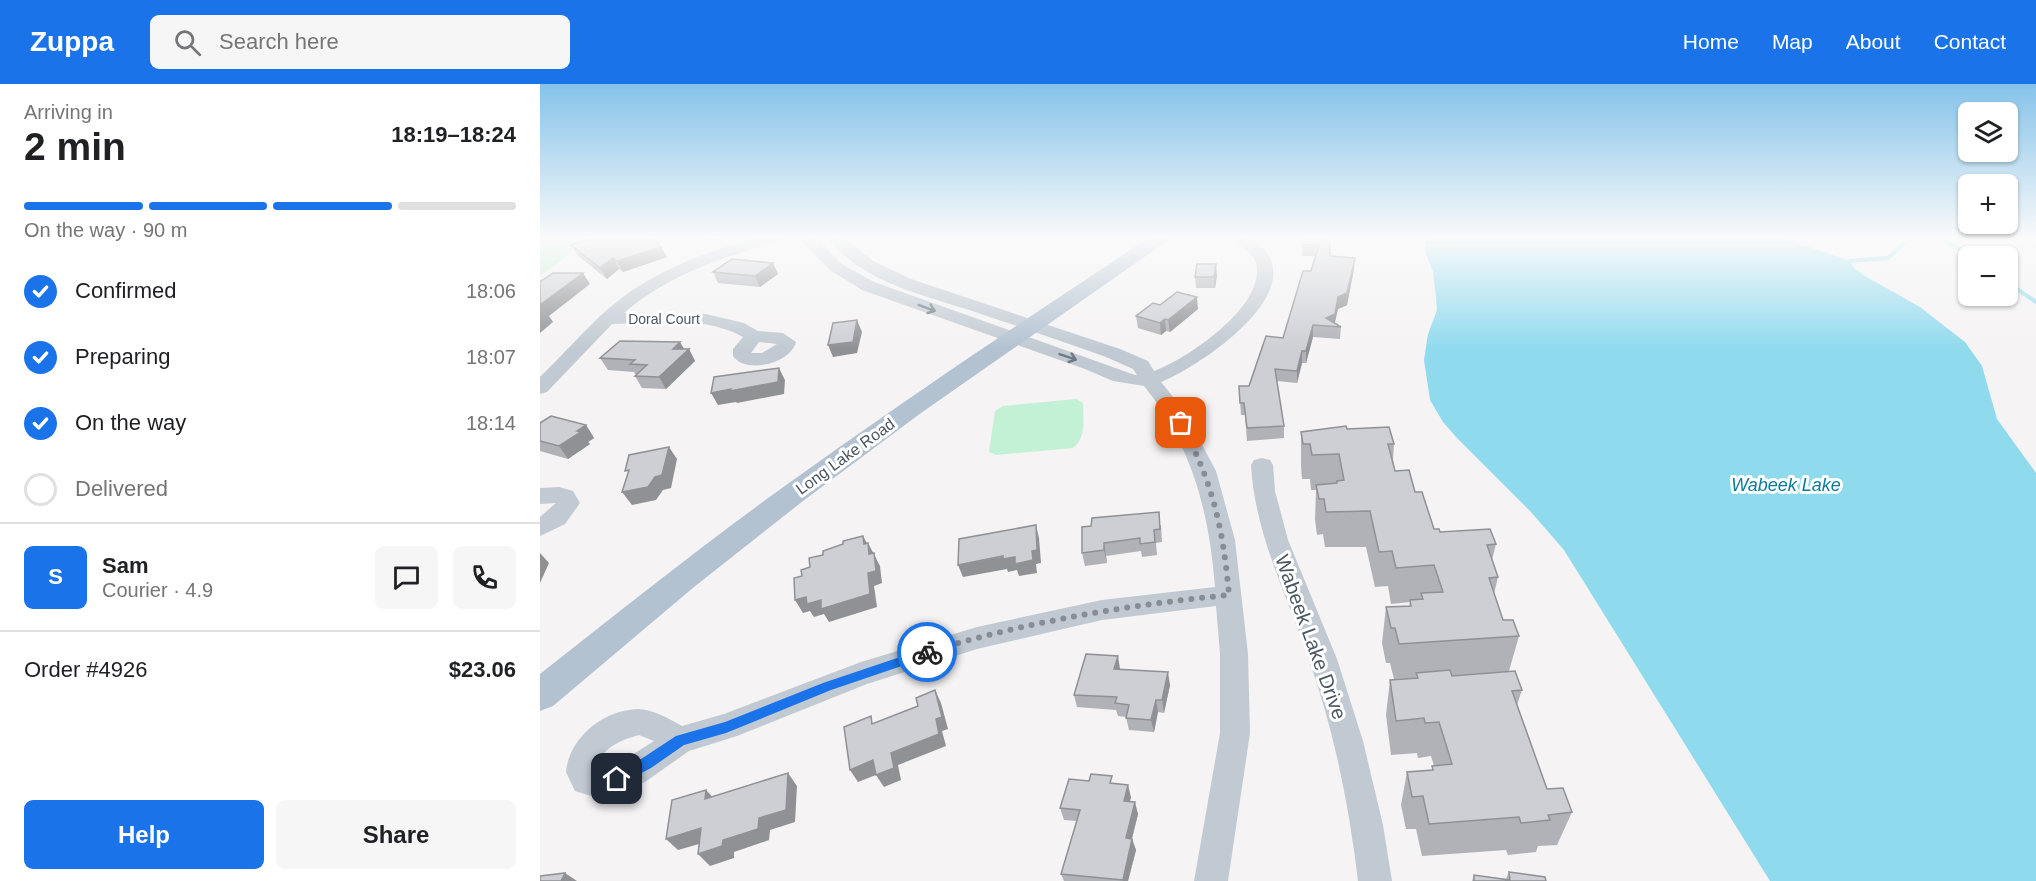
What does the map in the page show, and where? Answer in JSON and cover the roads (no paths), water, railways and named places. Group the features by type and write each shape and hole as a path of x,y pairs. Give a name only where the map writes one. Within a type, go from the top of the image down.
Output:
{"main road":[{"name":"Long Lake Road","path":"540,695 787,499 920,402 1107,274"}],"street":[{"path":"540,388 607,320 641,291 672,274"},
{"path":"848,274 868,286 1022,331"},
{"path":"887,274 1022,331 1125,380 1149,380 1185,362 1215,342 1235,324 1257,296 1264,274"},
{"name":"Doral Court","path":"607,320 671,317 706,319 738,327 754,336"},
{"path":"1149,380 1173,409 1205,471 1223,540 1234,654 1235,733 1211,881"},
{"name":"Wabeek Lake Drive","path":"1262,465 1265,502 1272,531 1323,659 1350,751 1366,820 1375,881"},
{"path":"540,496 560,495 565,497 568,503 556,518 540,528"},
{"path":"680,740 726,728 861,674 986,636 1102,610 1229,595"}],"water":[{"name":"Wabeek Lake","path":"1433,274 1863,274 1920,307 1965,342 1982,366 1997,419 2036,473 2036,881 1770,881 1564,550 1531,512 1457,438 1443,422 1430,400 1424,360 1428,334 1437,310"}],"waterway":[{"path":"2018,290 2036,302"}]}
